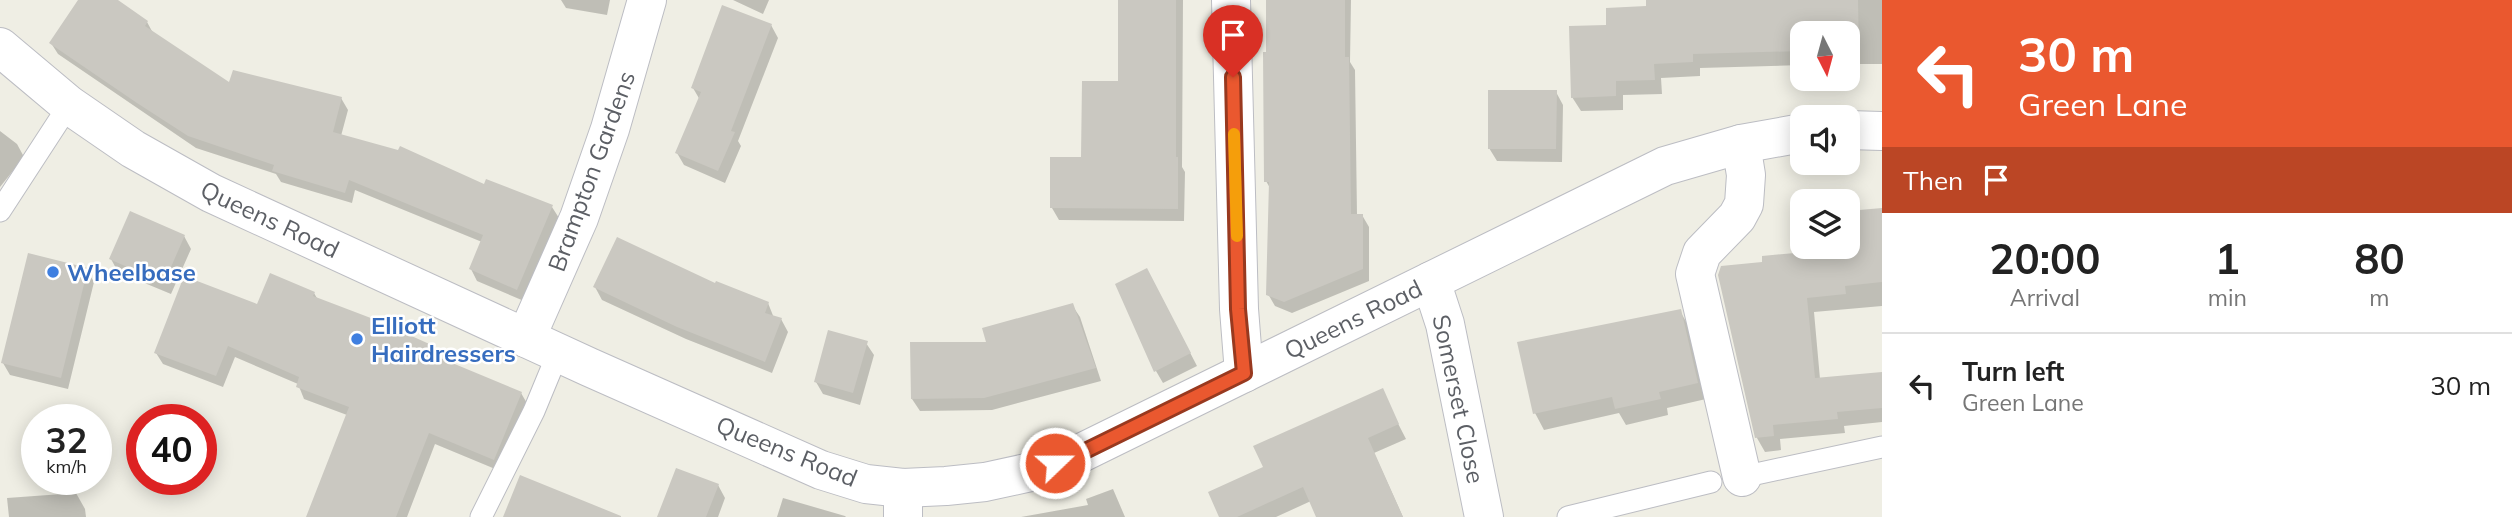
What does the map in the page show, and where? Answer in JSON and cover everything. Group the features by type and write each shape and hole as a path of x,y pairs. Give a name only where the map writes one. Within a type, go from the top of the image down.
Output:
{"street":[{"name":"Brampton Gardens","path":"542,345 610,129 647,0"},
{"path":"1231,0 1238,309 1244,373"},
{"name":"Queens Road","path":"0,47 69,104 133,149 211,193 821,470 866,484 903,502 1031,472 1079,454 1665,166 1741,144 1790,135"},
{"path":"1860,130 1882,131"},
{"path":"1727,479 1695,274 1702,253 1737,217 1744,204 1746,175 1741,144"},
{"name":"Somerset Close","path":"1431,281 1445,324 1484,517"}],"lane":[{"path":"0,211 69,104"},
{"path":"481,517 534,411 542,345"},
{"path":"1568,517 1727,479 1882,447"}],"building":[{"path":"78,0 118,0 148,21 145,26 229,82 233,70 342,97 333,132 398,150 400,146 484,184 486,179 553,205 517,290 469,269 483,235 349,180 345,193 272,171 274,165 188,136 137,103 49,43"},
{"path":"1118,0 1176,0 1178,209 1050,208 1050,157 1081,157 1082,81 1118,81"},
{"path":"1266,0 1345,0 1345,57 1349,57 1351,214 1363,214 1363,269 1284,302 1266,295 1269,182 1264,182 1263,52 1266,52"},
{"path":"1646,0 1858,0 1858,21 1790,21 1790,51 1693,54 1693,62 1654,64 1655,80 1616,81 1616,96 1571,98 1569,26 1606,25 1606,8 1646,6"},
{"path":"722,5 772,24 731,131 735,132 718,171 675,153 701,92 691,88"},
{"path":"1488,90 1557,90 1556,149 1488,149"},
{"path":"1882,208 1882,282 1845,286 1846,294 1807,298 1815,378 1882,372 1882,408 1837,412 1838,419 1773,425 1774,436 1755,438 1718,275 1721,266 1762,262 1762,256 1790,253 1790,259 1860,259 1860,210"},
{"path":"130,211 185,235 164,283 109,259"},
{"path":"617,237 715,283 716,281 769,302 765,313 782,318 765,362 677,327 593,287"},
{"path":"28,253 88,268 61,378 1,363"},
{"path":"1147,268 1191,353 1154,372 1115,284"},
{"path":"270,273 315,292 313,296 436,347 433,355 522,392 494,460 429,433 396,517 306,517 349,407 296,387 299,377 228,346 216,376 154,353 184,276 257,304"},
{"path":"1073,303 1096,368 984,398 911,399 910,342 986,342 982,328"},
{"path":"1681,309 1698,383 1659,392 1661,399 1615,409 1612,397 1533,414 1517,342"},
{"path":"828,330 868,341 853,393 814,382"},
{"path":"1383,388 1399,424 1368,438 1403,517 1316,517 1303,487 1237,517 1219,517 1208,492 1263,467 1253,446"},
{"path":"676,468 719,484 706,517 657,517"},
{"path":"520,475 621,516 621,517 503,517"}],"slow traffic":[{"path":"1234,134 1237,236"}],"place":[{"name":"Wheelbase","path":"53,272"},
{"name":"Elliott Hairdressers","path":"357,339"}],"route":[{"path":"1055,463 1079,454 1244,373 1238,309 1233,77"}]}
